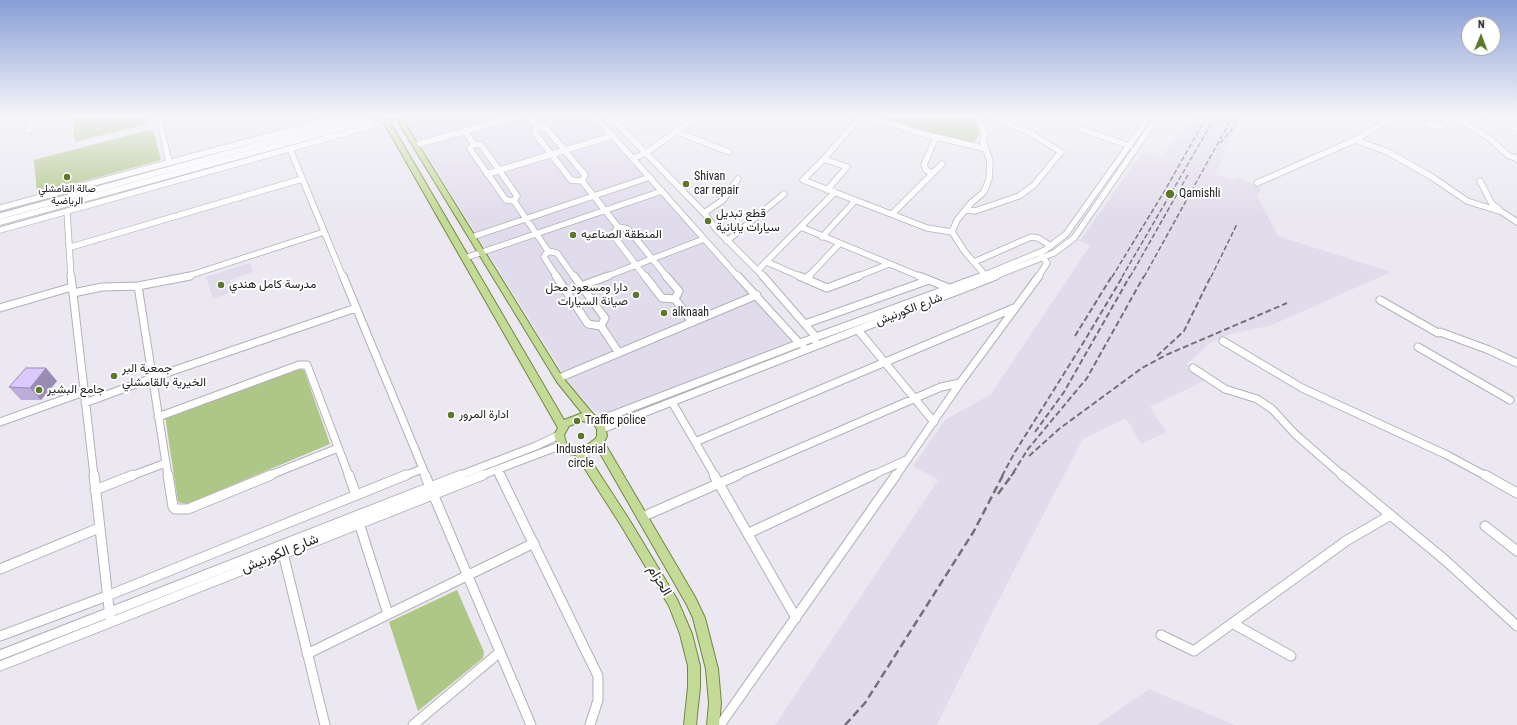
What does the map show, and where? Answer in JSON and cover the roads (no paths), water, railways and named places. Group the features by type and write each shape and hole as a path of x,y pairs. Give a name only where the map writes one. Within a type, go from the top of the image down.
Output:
{"main road":[{"path":"400,150 465,258 561,431 562,445 566,448 579,451 590,448 599,442 602,436 597,423 559,378 419,150"},
{"path":"561,431 576,418 597,423"},
{"path":"599,442 699,618 712,669 715,703 713,725"},
{"name":"الحزام","path":"579,451 626,524 673,603 686,634 694,666 694,687 690,725"}],"street":[{"path":"166,150 169,163"},
{"path":"0,208 218,150"},
{"path":"67,211 82,197 246,150"},
{"path":"0,222 53,205 256,150"},
{"path":"0,230 287,150"},
{"path":"290,150 431,491 531,725"},
{"path":"471,150 506,200 514,201 548,251 557,253 582,286 605,318 601,326"},
{"path":"484,150 517,196 514,201"},
{"path":"549,150 571,180 582,180"},
{"path":"487,174 564,150 585,175 582,180"},
{"path":"626,150 704,239 757,295 800,344 814,347 816,337 805,324 758,270 727,240 704,213 643,150"},
{"path":"634,158 650,150"},
{"path":"723,150 729,152"},
{"path":"831,150 802,180 927,228 952,232 985,275"},
{"path":"930,150 924,165 926,170 932,173"},
{"path":"952,232 955,222 984,192 989,179 990,161 986,150"},
{"path":"966,210 974,211 1018,196 1034,185 1060,152 1057,150"},
{"name":"شارع الكورنيش","path":"597,423 816,337 985,275 1042,256 1051,246 1066,234 1127,150"},
{"name":"شارع الكورنيش","path":"597,423 672,402 858,330 1042,256 1074,238 1135,150"},
{"path":"1257,183 1333,150"},
{"path":"1382,150 1408,163 1467,200 1502,212"},
{"path":"1503,150 1517,159"},
{"path":"824,159 847,167 827,190"},
{"path":"892,214 942,164"},
{"path":"472,237 650,177"},
{"path":"71,247 302,179"},
{"path":"704,213 723,200 738,179"},
{"path":"582,180 618,227 628,229 679,291 675,299"},
{"path":"1480,181 1492,204 1517,222"},
{"path":"65,191 82,197"},
{"path":"53,205 65,191"},
{"path":"465,258 662,191"},
{"path":"758,270 834,193"},
{"path":"727,240 762,214 784,194"},
{"path":"822,237 855,201"},
{"path":"0,216 53,205 67,211"},
{"path":"67,211 71,247 72,290 111,623"},
{"path":"618,227 613,235 636,265 662,298 675,299 692,322"},
{"path":"801,227 822,237 949,288"},
{"path":"0,308 72,290 138,286 193,275 324,232"},
{"path":"974,262 1031,237 1038,238 1051,246"},
{"path":"582,286 704,239"},
{"path":"806,279 839,244"},
{"path":"548,251 544,257 588,324 601,326 619,352"},
{"path":"720,725 960,383 1045,267 1042,256"},
{"path":"767,262 827,288 889,264"},
{"path":"805,324 929,280"},
{"path":"138,286 173,507 178,510 184,510 338,448"},
{"path":"559,378 757,295"},
{"path":"1380,300 1438,333 1440,332 1489,350 1517,363"},
{"path":"695,442 1015,307"},
{"path":"85,403 152,378 356,308"},
{"path":"858,330 934,422"},
{"path":"1223,341 1302,388 1447,455 1517,493"},
{"path":"1418,347 1510,400"},
{"path":"158,418 304,364 309,367 356,495"},
{"path":"1193,368 1224,389 1257,399 1272,409 1295,434 1389,516 1445,560 1517,626"},
{"path":"642,517 941,387 960,383"},
{"path":"0,422 84,392"},
{"path":"672,402 749,533 796,618"},
{"name":"شارع الكورنيش","path":"0,666 359,523 536,446 561,431"},
{"name":"شارع الكورنيش","path":"0,655 431,491 497,470 562,445"},
{"path":"749,533 908,459"},
{"path":"95,490 166,463"},
{"path":"0,636 107,596 422,469"},
{"path":"497,470 598,676 598,700 590,725"},
{"path":"1161,635 1194,651 1232,622 1346,541 1389,516"},
{"path":"359,523 388,614"},
{"path":"1485,526 1517,550"},
{"path":"0,569 99,528"},
{"path":"307,654 534,543"},
{"path":"283,553 325,725"},
{"path":"1232,622 1291,656"},
{"path":"413,725 424,721 500,652"}],"railway":[{"path":"1112,277 1188,150"},
{"path":"1122,277 1196,150"},
{"path":"1144,277 1214,150"},
{"path":"1130,277 1189,173"},
{"path":"1211,277 1237,224"},
{"path":"1075,336 1112,276"},
{"path":"1002,476 1015,452 1123,276"},
{"path":"1035,432 1064,392 1130,276"},
{"path":"1013,473 1028,449 1087,378 1144,276"},
{"path":"1157,356 1184,331 1211,276"},
{"path":"1029,456 1059,429 1142,368 1166,355 1287,303"},
{"path":"1011,476 1017,469"},
{"path":"845,725 865,703 974,531 1003,475"},
{"path":"998,494 1012,475"}],"place":[{"name":"صالة القامشلي الرياضية","path":"67,177"},
{"name":"Shivan car repair","path":"686,184"},
{"name":"Qamishli","path":"1170,194"},
{"name":"قطع تبديل سيارات يابانية","path":"708,221"},
{"name":"المنطقة الصناعيه","path":"573,235"},
{"name":"مدرسة كامل هندي","path":"221,285"},
{"name":"دارا ومسعود محل صيانة السيارات","path":"636,295"},
{"name":"alknaah","path":"664,313"},
{"name":"جمعية البر الخيرية بالقامشلي","path":"114,376"},
{"name":"جامع البشير","path":"39,390"},
{"name":"ادارة المرور","path":"451,415"},
{"name":"Traffic police","path":"577,421"},
{"name":"Industerial circle","path":"581,436"}]}
